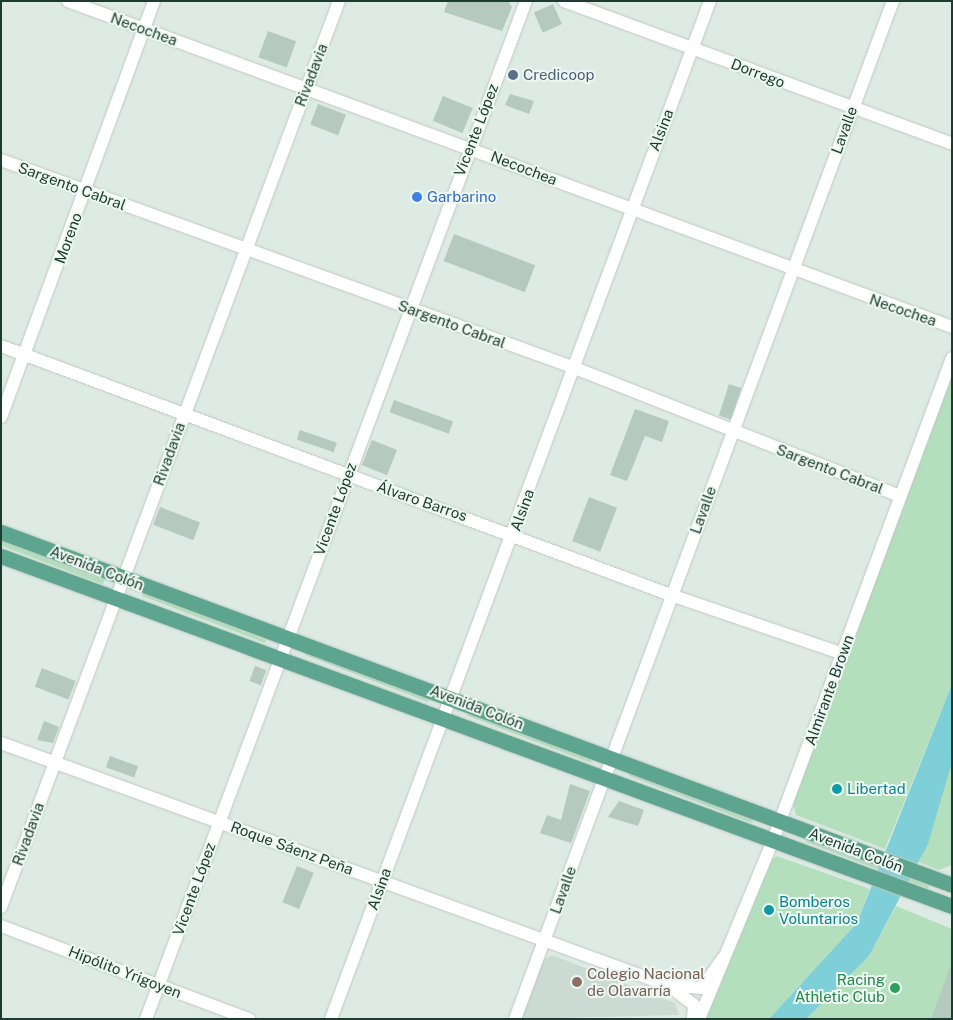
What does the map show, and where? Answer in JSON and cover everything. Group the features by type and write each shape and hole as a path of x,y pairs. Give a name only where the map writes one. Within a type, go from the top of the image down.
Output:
{"main road":[{"name":"Avenida Colón","path":"1,532 450,696 952,886"},
{"name":"Avenida Colón","path":"1,556 443,715 949,905"}],"street":[{"name":"Necochea","path":"68,1 469,147 792,272 952,327"},
{"name":"Moreno","path":"1,417 154,1"},
{"name":"Rivadavia","path":"1,907 339,1"},
{"name":"Vicente López","path":"146,1019 289,638 346,474 526,1"},
{"name":"Dorrego","path":"564,1 952,144"},
{"name":"Alsina","path":"332,1019 450,696 513,533 631,210 710,1"},
{"name":"Lavalle","path":"515,1019 610,758 893,1"},
{"name":"Sargento Cabral","path":"1,160 574,368 732,432 900,496"},
{"name":"Álvaro Barros","path":"1,346 346,474 513,533 672,595 843,654"},
{"name":"Almirante Brown","path":"699,1019 773,840 952,358"},
{"name":"Roque Sáenz Peña","path":"1,743 382,880 543,943 667,985"},
{"path":"949,905 952,886"},
{"name":"Hipólito Yrigoyen","path":"1,926 249,1019"},
{"path":"667,985 702,988 724,957"},
{"path":"667,985 694,1005 692,1019"}],"shaded area":[{"name":"Colegio Nacional de Olavarría","path":"552,955 675,1003 679,1015 521,1019 542,961"}],"green space":[{"path":"952,374 952,684 885,849 796,815 793,804"},
{"path":"1,540 105,580 103,584 1,545"},
{"path":"144,592 266,640 265,643 142,596"},
{"path":"306,651 429,698 428,702 305,655"},
{"path":"469,712 592,759 591,763 468,716"},
{"path":"952,762 952,865 939,870 919,862"},
{"path":"630,772 753,819 752,823 629,776"},
{"path":"807,838 929,885 928,889 806,842"},
{"path":"777,856 870,889 857,923 769,1019 706,1019 771,860"},
{"name":"Racing Athletic Club","path":"896,906 952,929 952,1019 806,1019 869,956"}],"water":[{"path":"952,684 952,762 928,844 869,956 806,1019 769,1019 857,923"}],"building":[{"path":"448,1 508,1 512,7 502,31 444,12"},
{"path":"553,4 562,24 543,33 534,13"},
{"path":"268,31 296,41 287,68 258,57"},
{"path":"510,94 534,101 529,114 505,105"},
{"path":"443,96 473,108 463,133 433,121"},
{"path":"318,104 346,115 338,135 310,125"},
{"path":"454,234 535,265 525,292 444,261"},
{"path":"729,384 741,388 731,419 719,415"},
{"path":"394,400 453,422 449,434 390,412"},
{"path":"635,409 669,421 662,442 645,436 627,481 610,475"},
{"path":"300,430 337,443 334,452 297,439"},
{"path":"372,440 397,450 387,475 362,465"},
{"path":"589,497 617,508 600,552 572,541"},
{"path":"160,507 200,522 193,540 153,525"},
{"path":"255,666 266,670 261,685 250,681"},
{"path":"42,668 76,681 68,700 35,687"},
{"path":"44,721 59,727 53,743 37,740"},
{"path":"110,756 138,766 134,778 106,767"},
{"path":"570,784 590,791 571,843 540,833 547,815 561,820"},
{"path":"619,801 644,810 638,826 608,817"},
{"path":"297,866 314,873 299,909 282,902"},
{"path":"951,965 952,1019 931,1019"}],"place":[{"name":"Credicoop","path":"513,75"},
{"name":"Garbarino","path":"417,197"},
{"name":"Libertad","path":"837,789"},
{"name":"Bomberos Voluntarios","path":"769,910"},
{"name":"Colegio Nacional de Olavarría","path":"577,982"},
{"name":"Racing Athletic Club","path":"895,988"}]}
